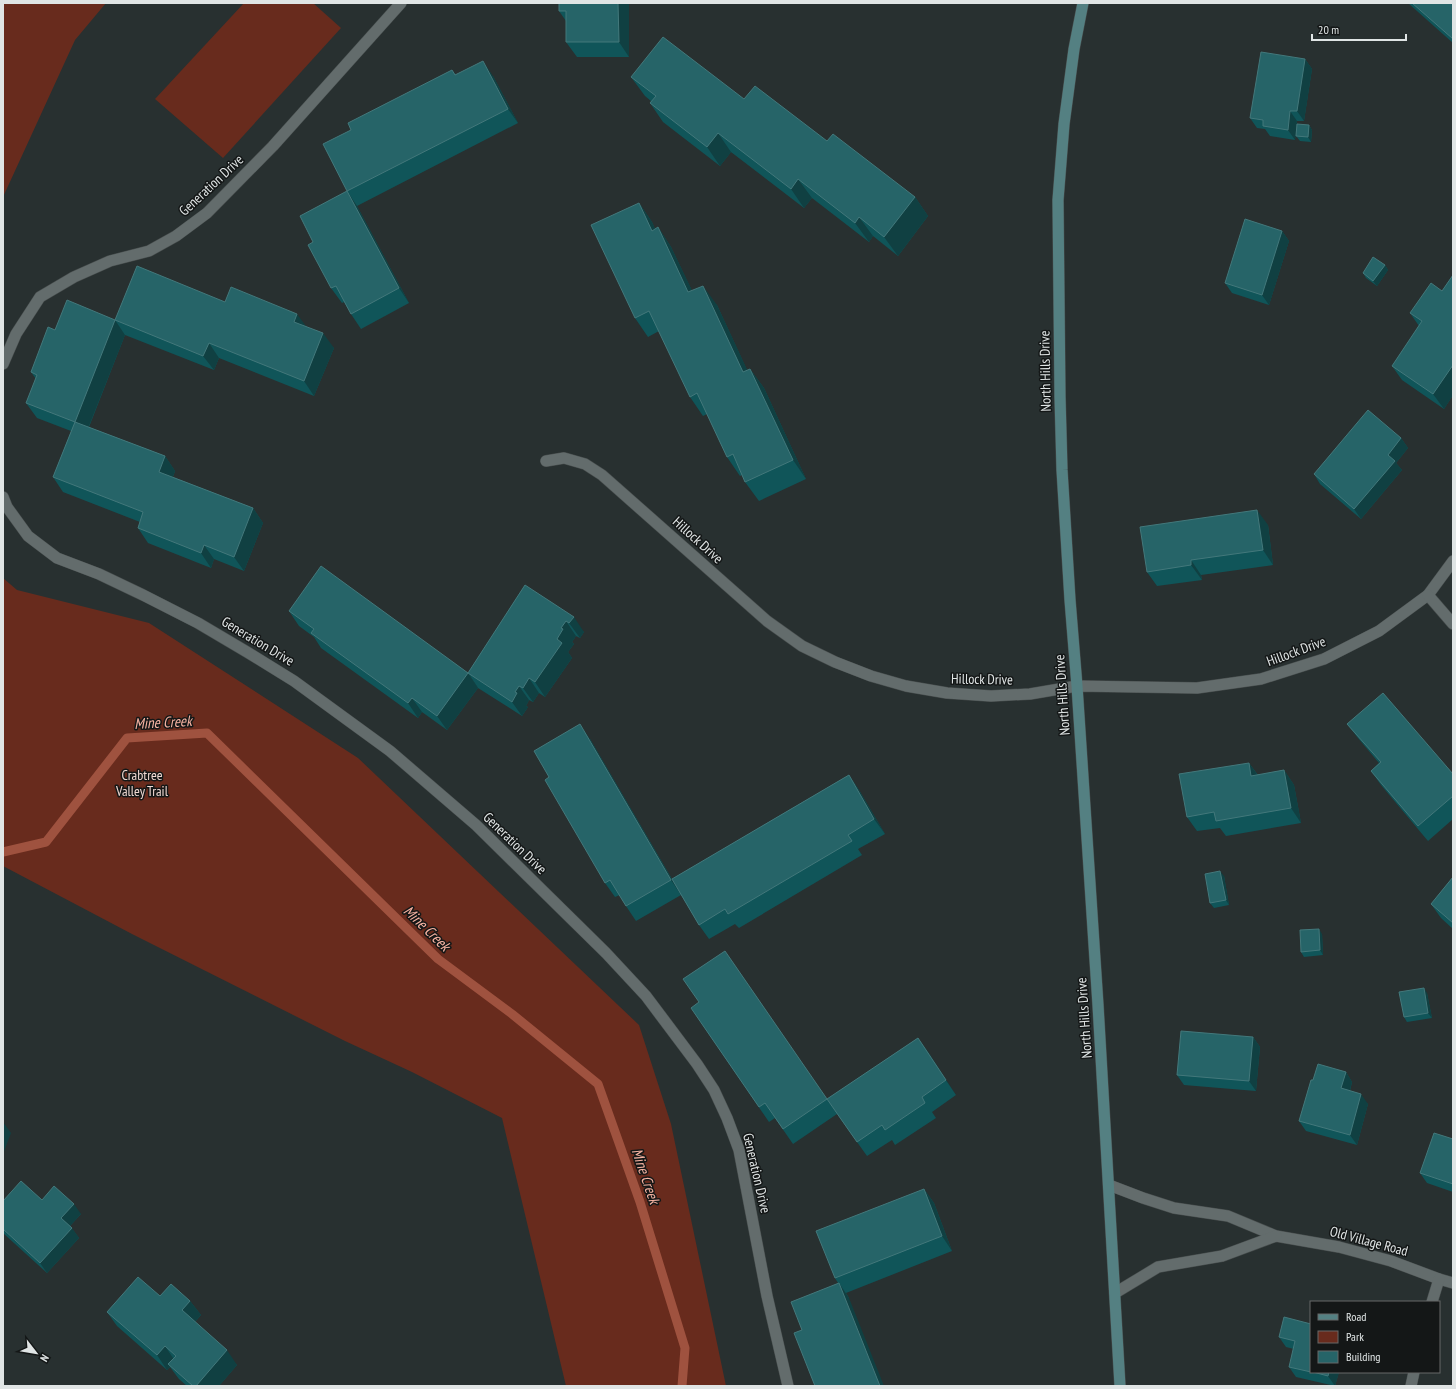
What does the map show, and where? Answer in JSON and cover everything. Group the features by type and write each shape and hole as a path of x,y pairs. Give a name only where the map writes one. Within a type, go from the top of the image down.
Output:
{"main road":[{"name":"North Hills Drive","path":"1083,3 1074,49 1064,124 1058,200 1062,470 1109,1185 1120,1386"}],"street":[{"name":"Generation Drive","path":"3,364 16,334 40,297 74,277 110,261 149,251 176,236 207,213 273,146 401,3"},
{"name":"Hillock Drive","path":"546,461 564,458 585,464 602,475 767,621 802,646 871,676 906,686 947,693 991,696 1030,694 1077,686 1197,688 1261,679 1324,659 1380,631 1428,595 1453,561"},
{"name":"Generation Drive","path":"3,497 7,507 28,536 57,558 99,574 198,623 294,681 390,751 476,825 606,953 646,996 697,1064 714,1090 730,1124 739,1150 767,1296 788,1386"},
{"path":"1428,595 1453,624"},
{"name":"Old Village Road","path":"1109,1185 1174,1208 1228,1216 1276,1236 1338,1247 1391,1260 1453,1283"},
{"path":"1115,1293 1158,1267 1222,1256 1276,1236"},
{"path":"1432,1301 1439,1279"},
{"path":"1411,1386 1414,1373"}],"green space":[{"path":"3,3 106,3 75,40 3,197"},
{"path":"244,3 313,3 341,28 223,158 155,99"},
{"name":"Crabtree Valley Trail","path":"3,578 17,590 149,623 358,758 639,1025 671,1124 726,1386 566,1386 502,1118 132,934 3,866"}],"building":[{"path":"559,3 618,3 619,42 566,42 566,11 559,11"},
{"path":"1412,3 1453,3 1453,39"},
{"path":"663,37 744,99 755,86 827,141 833,134 915,197 884,237 859,217 855,223 798,179 791,189 718,133 707,147 650,103 656,96 631,77"},
{"path":"1261,52 1305,59 1297,111 1290,111 1288,130 1263,126 1263,120 1250,118"},
{"path":"483,61 508,109 347,191 323,144 351,130 348,123 452,70 455,75"},
{"path":"1297,124 1309,125 1308,137 1296,136"},
{"path":"347,191 399,288 351,314 336,286 331,288 308,245 313,242 300,216"},
{"path":"639,203 652,231 658,227 688,292 703,286 743,372 750,369 793,460 745,482 733,454 727,457 697,393 690,397 649,311 635,318 591,225"},
{"path":"1245,219 1282,231 1262,295 1225,283"},
{"path":"1373,257 1385,265 1373,281 1363,273"},
{"path":"137,266 225,302 231,287 297,314 294,322 323,333 304,381 209,343 203,356 115,320"},
{"path":"1453,275 1453,365 1433,394 1392,366 1422,321 1410,313 1431,283 1442,291"},
{"path":"67,300 115,320 75,422 26,403 37,375 31,372 48,327 55,330"},
{"path":"1368,410 1401,438 1388,455 1395,461 1354,509 1314,474"},
{"path":"75,422 165,456 159,472 253,508 234,557 204,545 201,553 138,528 143,512 53,477"},
{"path":"1257,510 1263,550 1191,560 1191,565 1147,572 1140,527"},
{"path":"321,566 468,673 437,716 412,698 408,703 311,633 314,629 289,611"},
{"path":"525,585 574,617 569,623 566,621 561,628 563,629 557,639 562,643 535,682 529,678 523,688 519,686 515,692 517,693 512,702 468,673"},
{"path":"1383,693 1453,774 1453,796 1418,826 1371,771 1381,762 1347,724"},
{"path":"580,724 671,880 626,906 610,880 605,883 545,780 549,777 534,751"},
{"path":"1249,763 1251,776 1284,770 1291,808 1216,821 1214,812 1187,817 1179,774"},
{"path":"849,775 874,819 848,835 852,841 728,914 725,909 699,925 672,879"},
{"path":"1220,871 1226,900 1210,903 1205,874"},
{"path":"1453,877 1453,923 1431,904"},
{"path":"1319,929 1320,950 1301,952 1300,930"},
{"path":"725,951 827,1099 783,1129 765,1103 759,1107 691,1008 699,1002 683,979"},
{"path":"1424,988 1428,1013 1404,1017 1399,992"},
{"path":"1181,1031 1253,1037 1249,1081 1177,1075"},
{"path":"918,1038 946,1080 922,1097 925,1103 885,1130 882,1125 857,1142 827,1099"},
{"path":"1318,1064 1346,1072 1341,1088 1361,1094 1350,1135 1299,1121 1311,1080 1313,1080"},
{"path":"1434,1133 1453,1139 1453,1184 1420,1173"},
{"path":"21,1181 42,1200 54,1186 74,1204 61,1218 72,1228 40,1263 3,1229 3,1201"},
{"path":"924,1189 942,1236 835,1278 816,1231"},
{"path":"138,1277 160,1296 171,1284 190,1301 182,1310 227,1350 196,1386 193,1386 168,1364 176,1356 165,1346 157,1355 107,1312"},
{"path":"839,1283 880,1386 815,1386 794,1333 802,1330 791,1302"},
{"path":"1284,1317 1310,1324 1310,1372 1289,1367 1295,1341 1279,1337"},
{"path":"1317,1373 1329,1373 1328,1376"}],"waterway":[{"name":"Mine Creek","path":"3,852 46,842 127,738 207,733 438,959 512,1014 598,1084 640,1202 685,1348 682,1386"}]}
